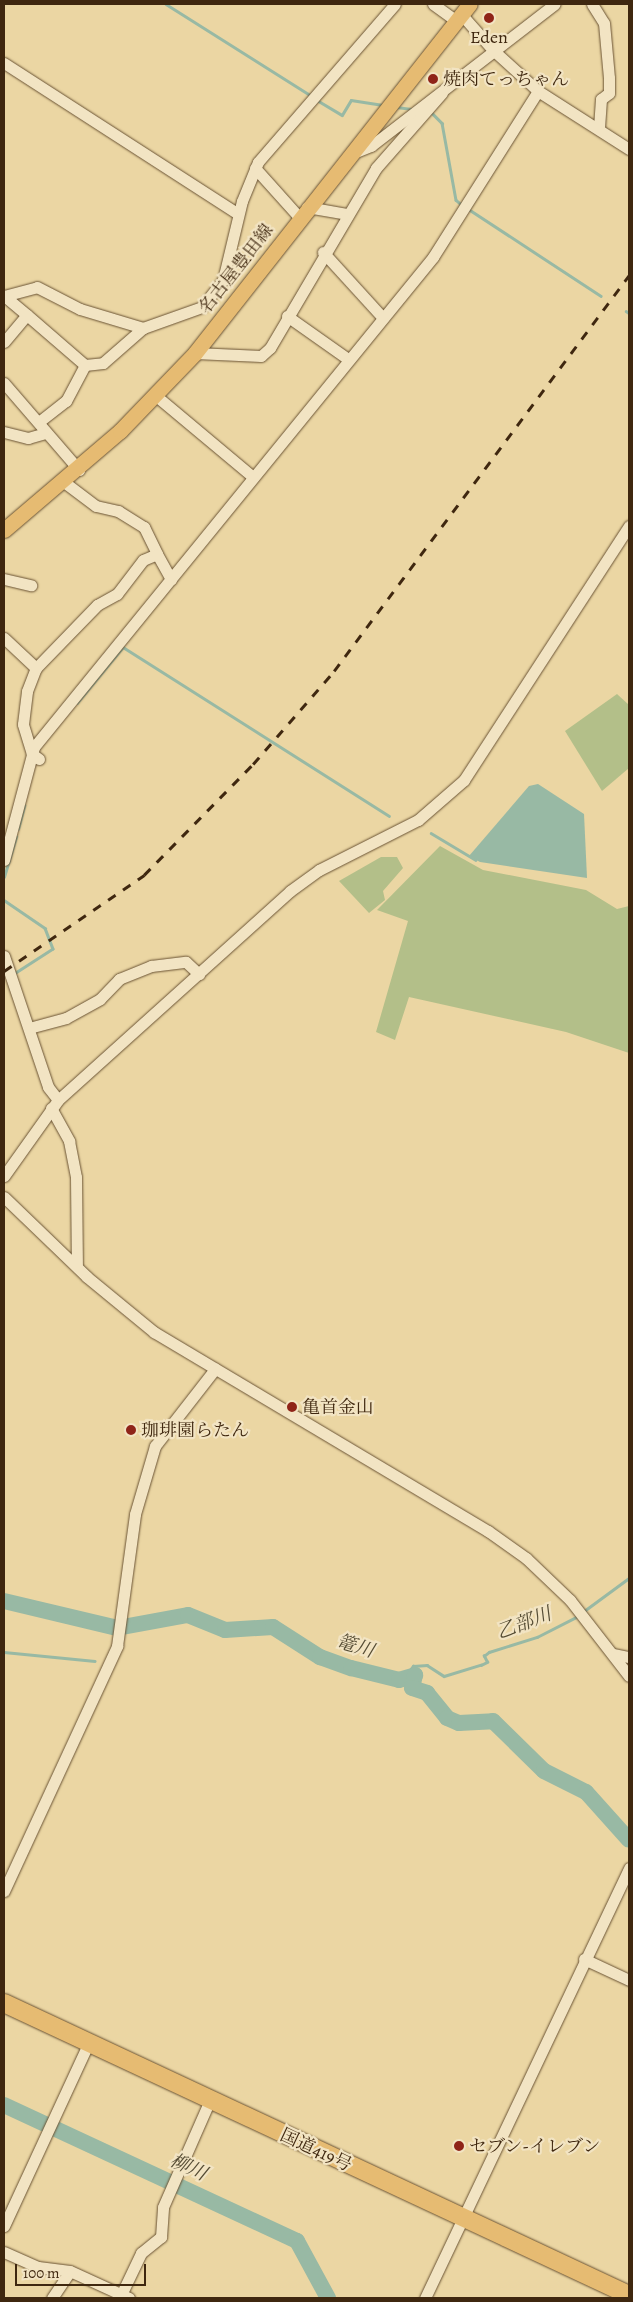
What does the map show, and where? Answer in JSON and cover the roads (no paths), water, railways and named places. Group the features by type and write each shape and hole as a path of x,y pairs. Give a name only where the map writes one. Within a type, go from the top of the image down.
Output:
{"highway":[{"name":"国道419号","path":"4,2003 88,2044 629,2295"}],"main road":[{"name":"名古屋豊田線","path":"7,522 78,470 156,395 195,353 303,212 462,13"}],"street":[{"path":"4,296 37,286 80,309 143,328 160,326 208,301 223,280 238,214 255,168 395,4"},
{"path":"433,4 462,13 493,50 538,91 629,149"},
{"path":"349,154 371,146 421,110 493,50 555,4"},
{"path":"592,4 604,23 609,78 609,93 601,99 599,129"},
{"path":"4,63 238,214"},
{"path":"4,860 35,756 171,579 348,359 433,257 538,91"},
{"path":"195,353 261,356 287,316 346,214 376,168 421,110"},
{"path":"255,168 303,212 346,214"},
{"path":"323,252 383,318"},
{"path":"4,296 85,365 103,363 143,328"},
{"path":"208,301 224,314"},
{"path":"4,342 27,315"},
{"path":"287,316 348,359"},
{"path":"40,421 66,400 85,365"},
{"path":"4,383 40,421 46,433 78,470"},
{"path":"156,395 253,477"},
{"path":"4,432 28,438 46,433"},
{"path":"64,482 96,506 118,511 144,527 171,579"},
{"path":"4,1176 54,1104 304,880 418,820 464,780 629,526"},
{"path":"35,756 23,724 27,690 36,668 97,605 117,594 143,560 157,554"},
{"path":"4,579 31,585"},
{"path":"4,638 36,668"},
{"path":"4,957 13,978 54,1104 69,1141 76,1177 76,1266"},
{"path":"29,1028 66,1018 100,999 119,979 151,966 186,962 199,974"},
{"path":"4,1197 76,1266 130,1314 215,1369 488,1531 548,1577 579,1611 629,1676"},
{"path":"4,1890 117,1646 135,1514 155,1446 215,1369"},
{"path":"613,1654 629,1657"},
{"path":"425,2298 584,1959 629,1869"},
{"path":"584,1959 629,1980"},
{"path":"4,2226 88,2044"},
{"path":"4,2252 38,2267 70,2271 125,2296 141,2253 160,2237 163,2207 175,2184 210,2100"},
{"path":"52,2298 70,2271"}],"waterway":[{"path":"166,4 310,95"},
{"path":"317,100 342,115 351,100 383,105"},
{"path":"396,107 413,109"},
{"path":"431,112 442,123 456,200 462,205"},
{"path":"467,208 601,296"},
{"path":"77,703 123,647 389,816"},
{"path":"18,829 24,806"},
{"path":"431,833 476,860"},
{"path":"4,877 16,837"},
{"path":"4,900 45,928 53,949 14,974"},
{"name":"乙部川","path":"584,1611 629,1578"},
{"name":"篭川","path":"4,1601 117,1628 188,1615 225,1630 273,1627 320,1657 351,1668 399,1680 415,1675 412,1688 427,1693 447,1718 459,1723 493,1721 544,1771 586,1792 629,1840"},
{"name":"乙部川","path":"407,1674 413,1666 427,1665 444,1676 481,1665 487,1662 484,1656 489,1652 537,1637 578,1616"},
{"path":"4,1652 95,1661"},
{"name":"柳川","path":"4,2105 297,2241 328,2298"}],"railway":[{"path":"4,971 144,875 253,764 334,671 629,275"}],"place":[{"name":"Eden","path":"489,18"},
{"name":"焼肉てっちゃん","path":"433,79"},
{"name":"亀首金山","path":"292,1407"},
{"name":"珈琲園らたん","path":"131,1430"},
{"name":"セブン-イレブン","path":"459,2146"}]}
